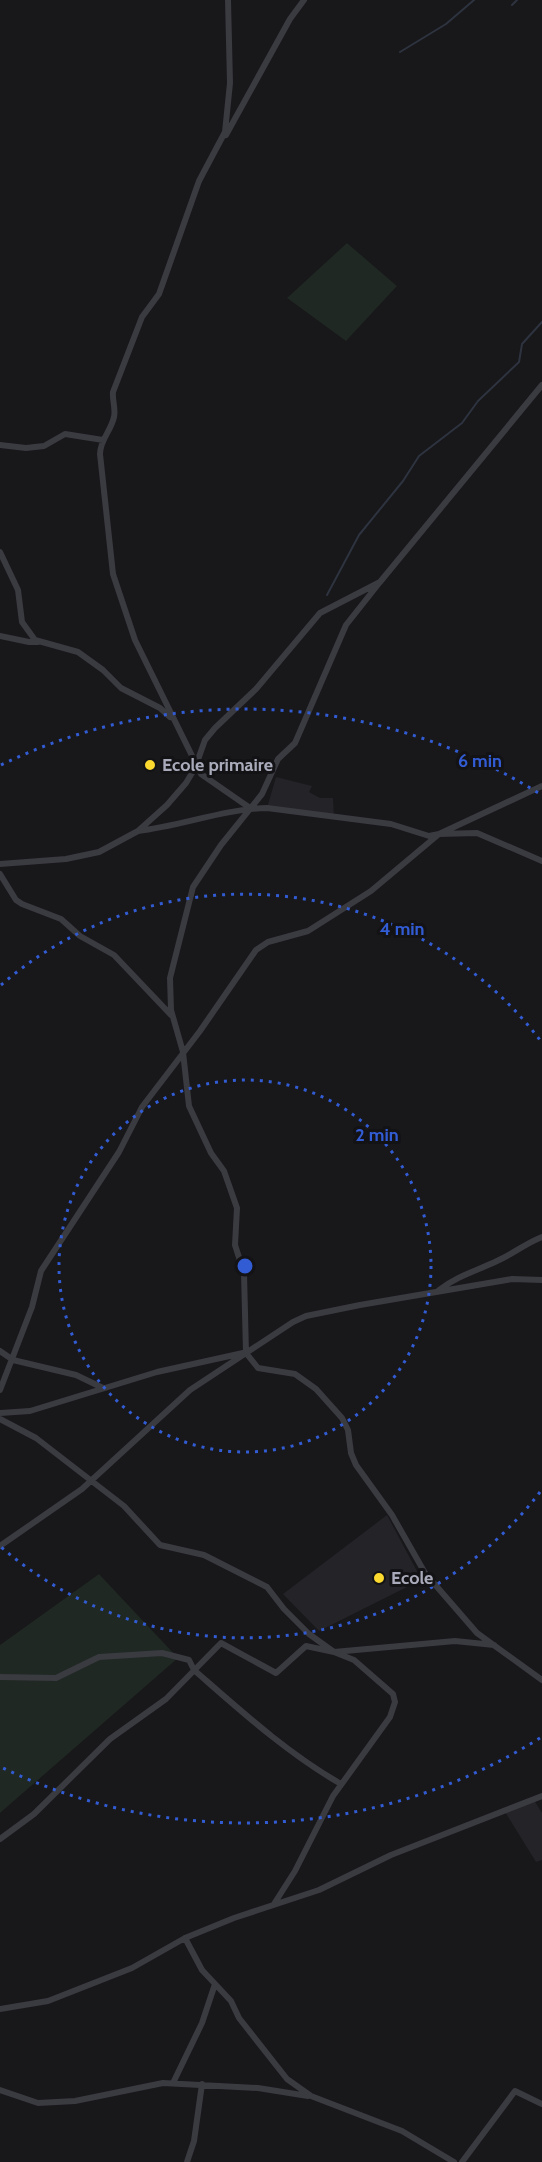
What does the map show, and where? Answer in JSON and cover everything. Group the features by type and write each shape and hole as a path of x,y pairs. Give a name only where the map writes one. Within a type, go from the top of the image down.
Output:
{"street":[{"path":"218,148 225,132 230,83 228,0"},
{"path":"250,808 205,779 135,640 113,574 100,454 103,440 115,414 112,401 113,392 142,317 159,294 199,181 290,19 304,0"},
{"path":"542,386 346,625 295,743 278,759 262,794 221,844 189,899 170,978 173,1017 183,1052 189,1106 211,1153 224,1171 237,1208 235,1245 244,1273 246,1353 258,1368 295,1374 305,1378 342,1418 348,1430 351,1453 356,1465 392,1515 425,1573 477,1633 542,1680"},
{"path":"0,445 26,448 44,446 65,434 103,440"},
{"path":"0,552 18,590 22,622 35,639 78,652 103,670 121,688 160,708 173,719"},
{"path":"0,864 66,859 99,852 138,831 167,805 186,783 210,734 256,689 320,613 380,582"},
{"path":"0,636 29,642 42,641"},
{"path":"0,1390 32,1307 41,1271 119,1152 142,1107 256,950 268,942 308,932 371,891 439,834 542,786"},
{"path":"138,831 165,828 250,808 391,824 429,836 477,832 542,861"},
{"path":"0,874 16,900 61,920 80,936 114,955 173,1017"},
{"path":"438,1291 456,1277 499,1260 522,1245 542,1237"},
{"path":"0,1546 92,1481 190,1390 306,1316 512,1279 542,1280"},
{"path":"0,1351 13,1360 76,1375 103,1388"},
{"path":"0,1413 30,1411 157,1372 246,1353"},
{"path":"0,1419 36,1438 124,1506 160,1545 204,1556 267,1587 309,1634 334,1652 455,1641 495,1646"},
{"path":"0,1839 34,1814 110,1739 165,1699 221,1643 276,1673 306,1646 334,1652 354,1660 393,1694 395,1702 390,1717 341,1784 315,1828 296,1871 274,1904"},
{"path":"0,1677 56,1678 99,1657 162,1653 189,1660 194,1670 260,1727 314,1769 341,1784"},
{"path":"0,2008 48,2001 132,1968 185,1938 274,1904 319,1890 391,1855 542,1796"},
{"path":"185,1938 202,1970 287,2079 312,2096 402,2131 454,2162"},
{"path":"173,2083 202,2023 215,1984"},
{"path":"0,2090 38,2103 75,2101 173,2083 312,2096"},
{"path":"187,2162 194,2141 202,2084"},
{"path":"462,2162 515,2091 542,2104"}],"shaded area":[{"path":"347,243 397,286 346,341 287,298"},
{"path":"276,777 312,786 309,792 320,798 333,798 334,818 267,808"},
{"path":"387,1515 418,1573 415,1583 319,1631 283,1594"},
{"path":"99,1574 178,1658 0,1813 0,1645"},
{"path":"534,1800 542,1813 542,1860 536,1862 505,1812"}],"waterway":[{"path":"400,52 446,24 474,0"},
{"path":"512,5 517,0"},
{"path":"327,595 359,535 403,481 419,456 462,423 478,401 519,362 522,344 542,322"}],"place":[{"name":"Ecole primaire","path":"150,765"},
{"name":"Ecole","path":"379,1578"}]}
